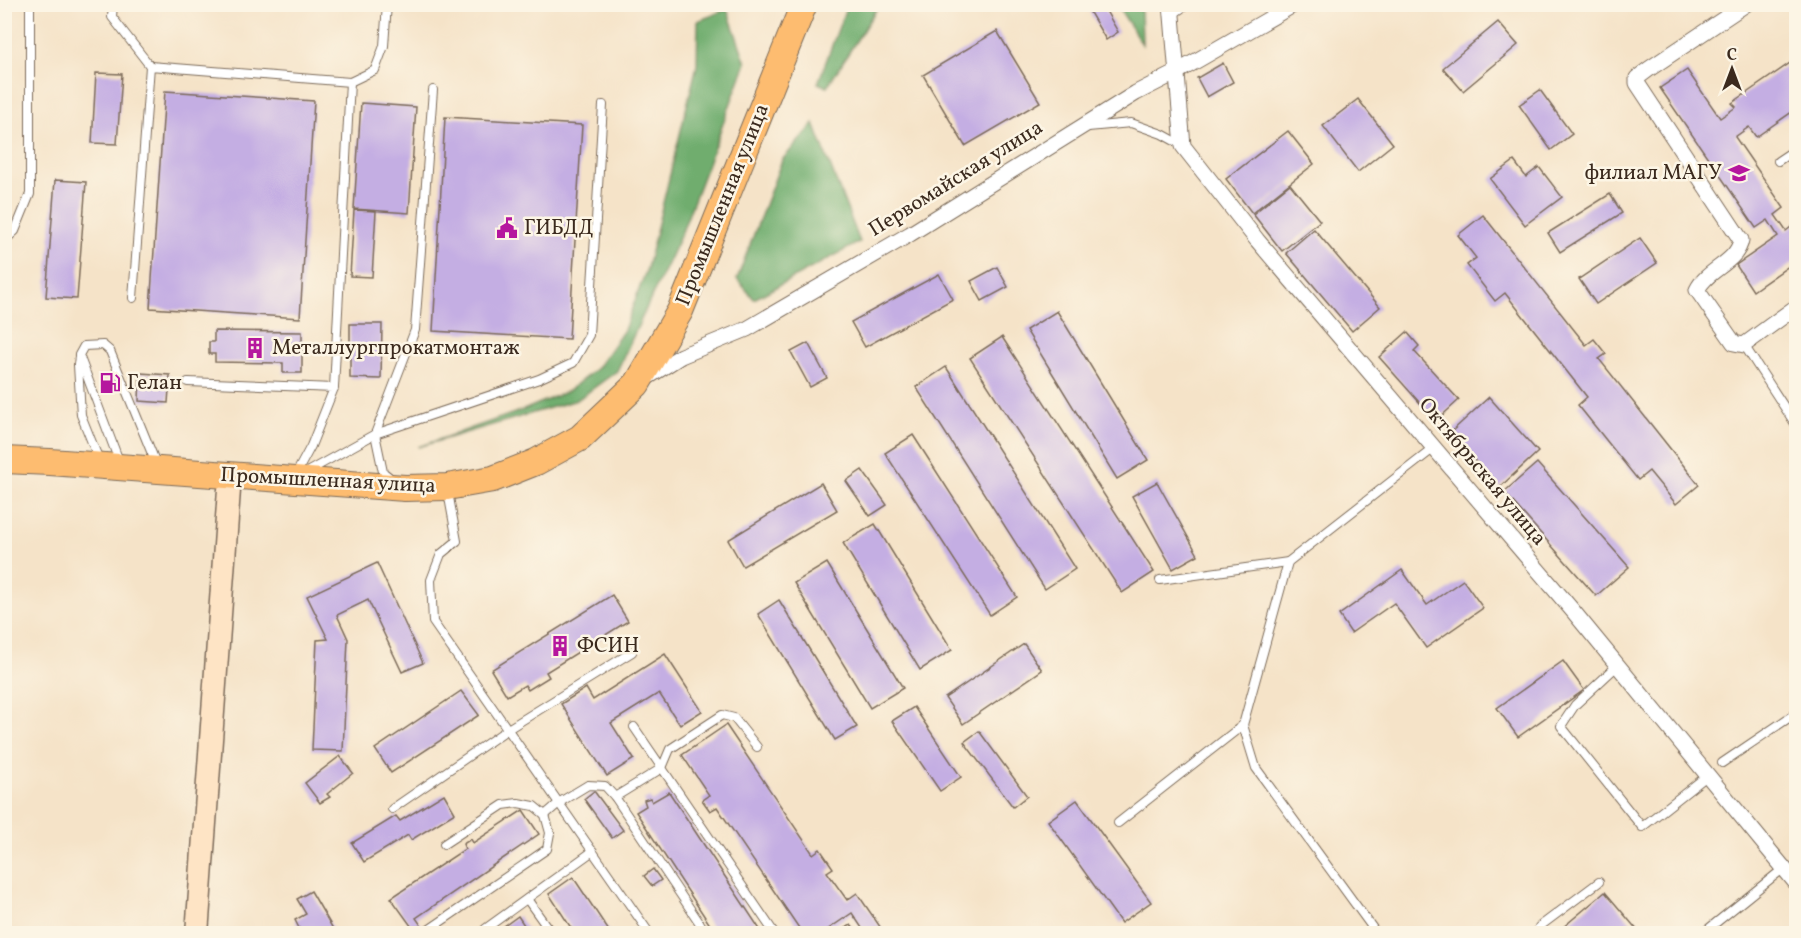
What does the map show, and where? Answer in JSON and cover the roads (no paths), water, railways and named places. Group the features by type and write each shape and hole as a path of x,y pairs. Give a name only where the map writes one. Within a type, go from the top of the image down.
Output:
{"main road":[{"name":"Промышленная улица","path":"4,460 405,488 447,487 493,479 536,462 580,438 637,384 680,311 804,4"},
{"path":"197,933 230,476"}],"street":[{"name":"Первомайская улица","path":"637,384 681,356 747,329 910,234 1136,93 1295,4"},
{"path":"1746,4 1637,78 1637,83 1741,240 1738,252 1704,278 1697,290 1734,343 1743,345 1797,307"},
{"path":"1172,10 1183,146"},
{"name":"Октябрьская улица","path":"1183,146 1257,240 1618,665 1797,883"}],"lane":[{"path":"4,241 15,231 30,194 30,4"},
{"path":"112,4 112,17 150,66 133,298"},
{"path":"150,66 350,82 375,70 384,46 387,4"},
{"path":"1172,10 1188,4"},
{"path":"292,481 311,446 334,388 350,82"},
{"path":"405,488 383,472 375,434 415,330 433,90"},
{"path":"292,481 375,434 539,380 573,363 589,335 603,105"},
{"path":"1080,128 1131,123 1162,134 1183,146"},
{"path":"1778,161 1797,149"},
{"path":"111,466 81,415 78,365 79,355 84,346 103,345 110,351 159,470"},
{"path":"1743,345 1797,425"},
{"path":"79,355 111,466"},
{"path":"188,382 334,388"},
{"path":"1160,580 1288,562 1434,448"},
{"path":"447,487 457,541 441,554 431,580 433,622 650,933"},
{"path":"1288,562 1244,725 1256,768 1377,933"},
{"path":"392,809 508,729 632,652"},
{"path":"1618,665 1575,705 1561,726 1642,827 1708,776"},
{"path":"1722,763 1797,713"},
{"path":"615,796 662,768 670,749 722,715 734,717 757,747"},
{"path":"1118,823 1244,725"},
{"path":"634,727 775,933"},
{"path":"544,815 588,784 605,786 615,796 707,933"},
{"path":"426,931 547,849 550,833 544,815 534,806 518,803 503,805 444,844"},
{"path":"485,933 485,929 593,851"},
{"path":"1702,933 1784,868"},
{"path":"1537,933 1539,927 1599,882"},
{"path":"527,899 552,933"}],"place":[{"name":"филиал МАГУ","path":"1739,173"},
{"name":"ГИБДД","path":"507,228"},
{"name":"Металлургпрокатмонтаж","path":"255,348"},
{"name":"Гелан","path":"110,383"},
{"name":"ФСИН","path":"560,646"}]}
